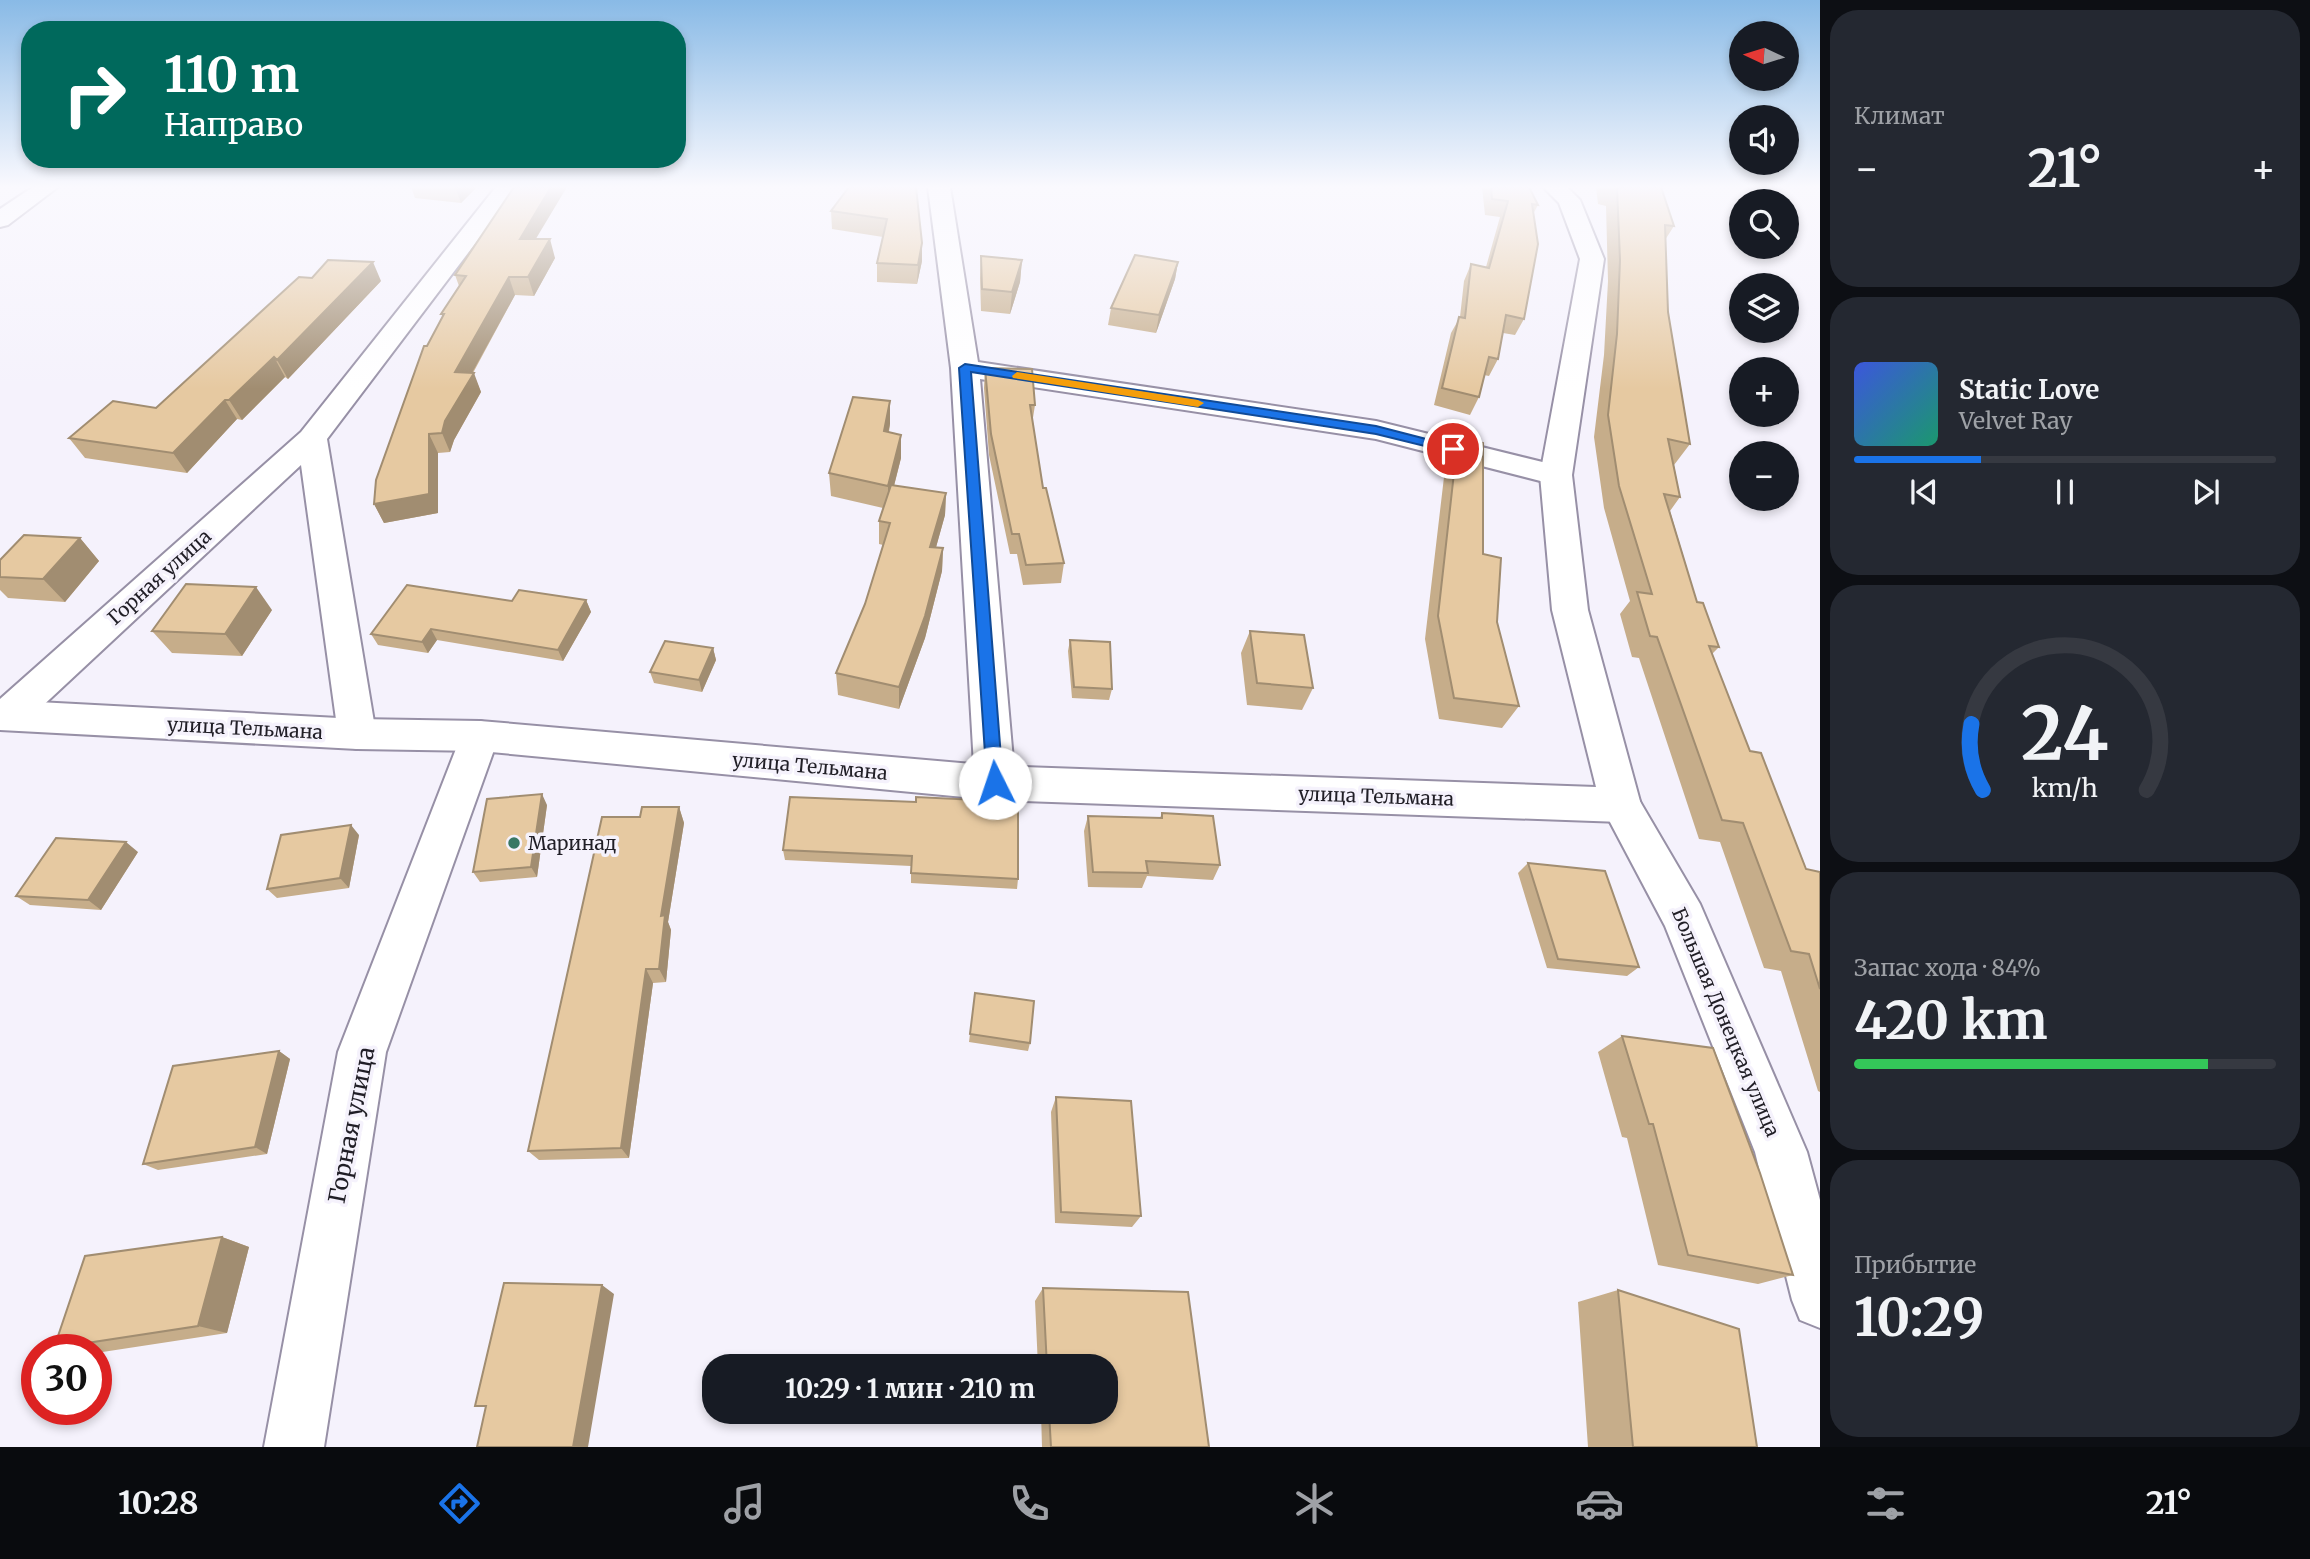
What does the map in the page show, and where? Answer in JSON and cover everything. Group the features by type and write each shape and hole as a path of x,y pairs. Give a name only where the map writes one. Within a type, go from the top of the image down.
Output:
{"street":[{"name":"Горная улица","path":"3,715 312,438 455,255"},
{"path":"949,255 965,368 995,783"},
{"name":"Большая Донецкая улица","path":"1590,255 1592,259 1556,475 1570,610 1621,805 1684,918 1781,1152 1820,1300"},
{"path":"965,368 1376,430 1556,475"},
{"path":"312,438 357,734"},
{"name":"улица Тельмана","path":"3,715 357,734 480,736 995,783 1621,805"},
{"name":"Горная улица","path":"294,1447 362,1052 480,736"}],"building":[{"path":"469,255 541,255 528,277 509,277 455,372 474,373 445,421 442,433 429,434 429,494 374,504 376,480 424,346 427,346 444,314 441,314 466,276 455,275"},
{"path":"879,255 920,255 918,265 877,263"},
{"path":"1135,255 1178,262 1159,315 1111,308"},
{"path":"1493,255 1536,255 1524,319 1506,315 1498,359 1489,357 1479,397 1442,388 1459,317 1465,318 1471,264 1489,268"},
{"path":"1620,255 1666,255 1668,312 1690,444 1668,439 1680,497 1664,494 1697,602 1703,603 1719,647 1709,646 1750,751 1761,753 1806,869 1820,872 1820,989 1809,954 1791,951 1743,823 1722,820 1657,637 1650,636 1637,592 1652,594 1619,486 1608,415 1617,334"},
{"path":"981,256 1022,260 1012,292 982,289"},
{"path":"328,260 373,262 277,360 274,357 229,400 225,400 173,453 69,438 113,401 156,408 299,277 312,278"},
{"path":"985,368 1032,369 1035,405 1030,405 1043,488 1046,488 1064,563 1026,565 1019,534 1012,534 991,434"},
{"path":"853,397 890,401 884,431 901,435 888,486 829,473"},
{"path":"1458,437 1483,443 1483,554 1501,558 1497,622 1519,706 1454,698 1438,616"},
{"path":"891,485 946,493 930,547 943,548 925,616 899,687 836,673 865,604 890,523 879,521"},
{"path":"24,535 80,538 43,579 0,577 0,560"},
{"path":"186,584 256,587 225,634 152,631"},
{"path":"407,585 512,601 519,590 586,600 558,650 431,629 422,642 371,634"},
{"path":"1250,631 1304,635 1313,688 1257,683"},
{"path":"1070,640 1110,642 1112,689 1074,687"},
{"path":"665,641 713,648 699,680 650,672"},
{"name":"Маринад","path":"542,794 531,867 473,872 487,799"},
{"path":"790,797 916,802 916,797 1018,802 1018,879 911,873 912,856 783,850"},
{"path":"642,807 679,807 661,916 665,915 659,969 646,969 621,1148 528,1151 602,817 640,817"},
{"path":"1162,813 1213,816 1220,865 1146,861 1148,873 1093,872 1088,816 1162,818"},
{"path":"351,825 340,878 267,889 281,835"},
{"path":"56,838 126,842 88,900 16,896"},
{"path":"1528,863 1605,871 1639,967 1558,959"},
{"path":"975,993 1034,1001 1030,1043 970,1034"},
{"path":"1622,1036 1713,1048 1760,1173 1793,1275 1688,1255 1653,1124 1649,1124"},
{"path":"279,1051 255,1147 143,1164 173,1066"},
{"path":"1056,1097 1131,1101 1141,1216 1061,1212"},
{"path":"222,1237 198,1326 112,1339 112,1334 59,1334 85,1256"},
{"path":"504,1283 602,1285 573,1447 477,1447 486,1406 475,1406"},
{"path":"1043,1288 1188,1292 1209,1447 1051,1447 1050,1424 1118,1424 1118,1354 1046,1354"},
{"path":"1618,1290 1739,1329 1757,1447 1633,1447"}],"slow traffic":[{"path":"1017,376 1198,403"}],"place":[{"name":"Маринад","path":"514,843"}],"route":[{"path":"995,783 965,368 1376,430 1453,449"}]}
